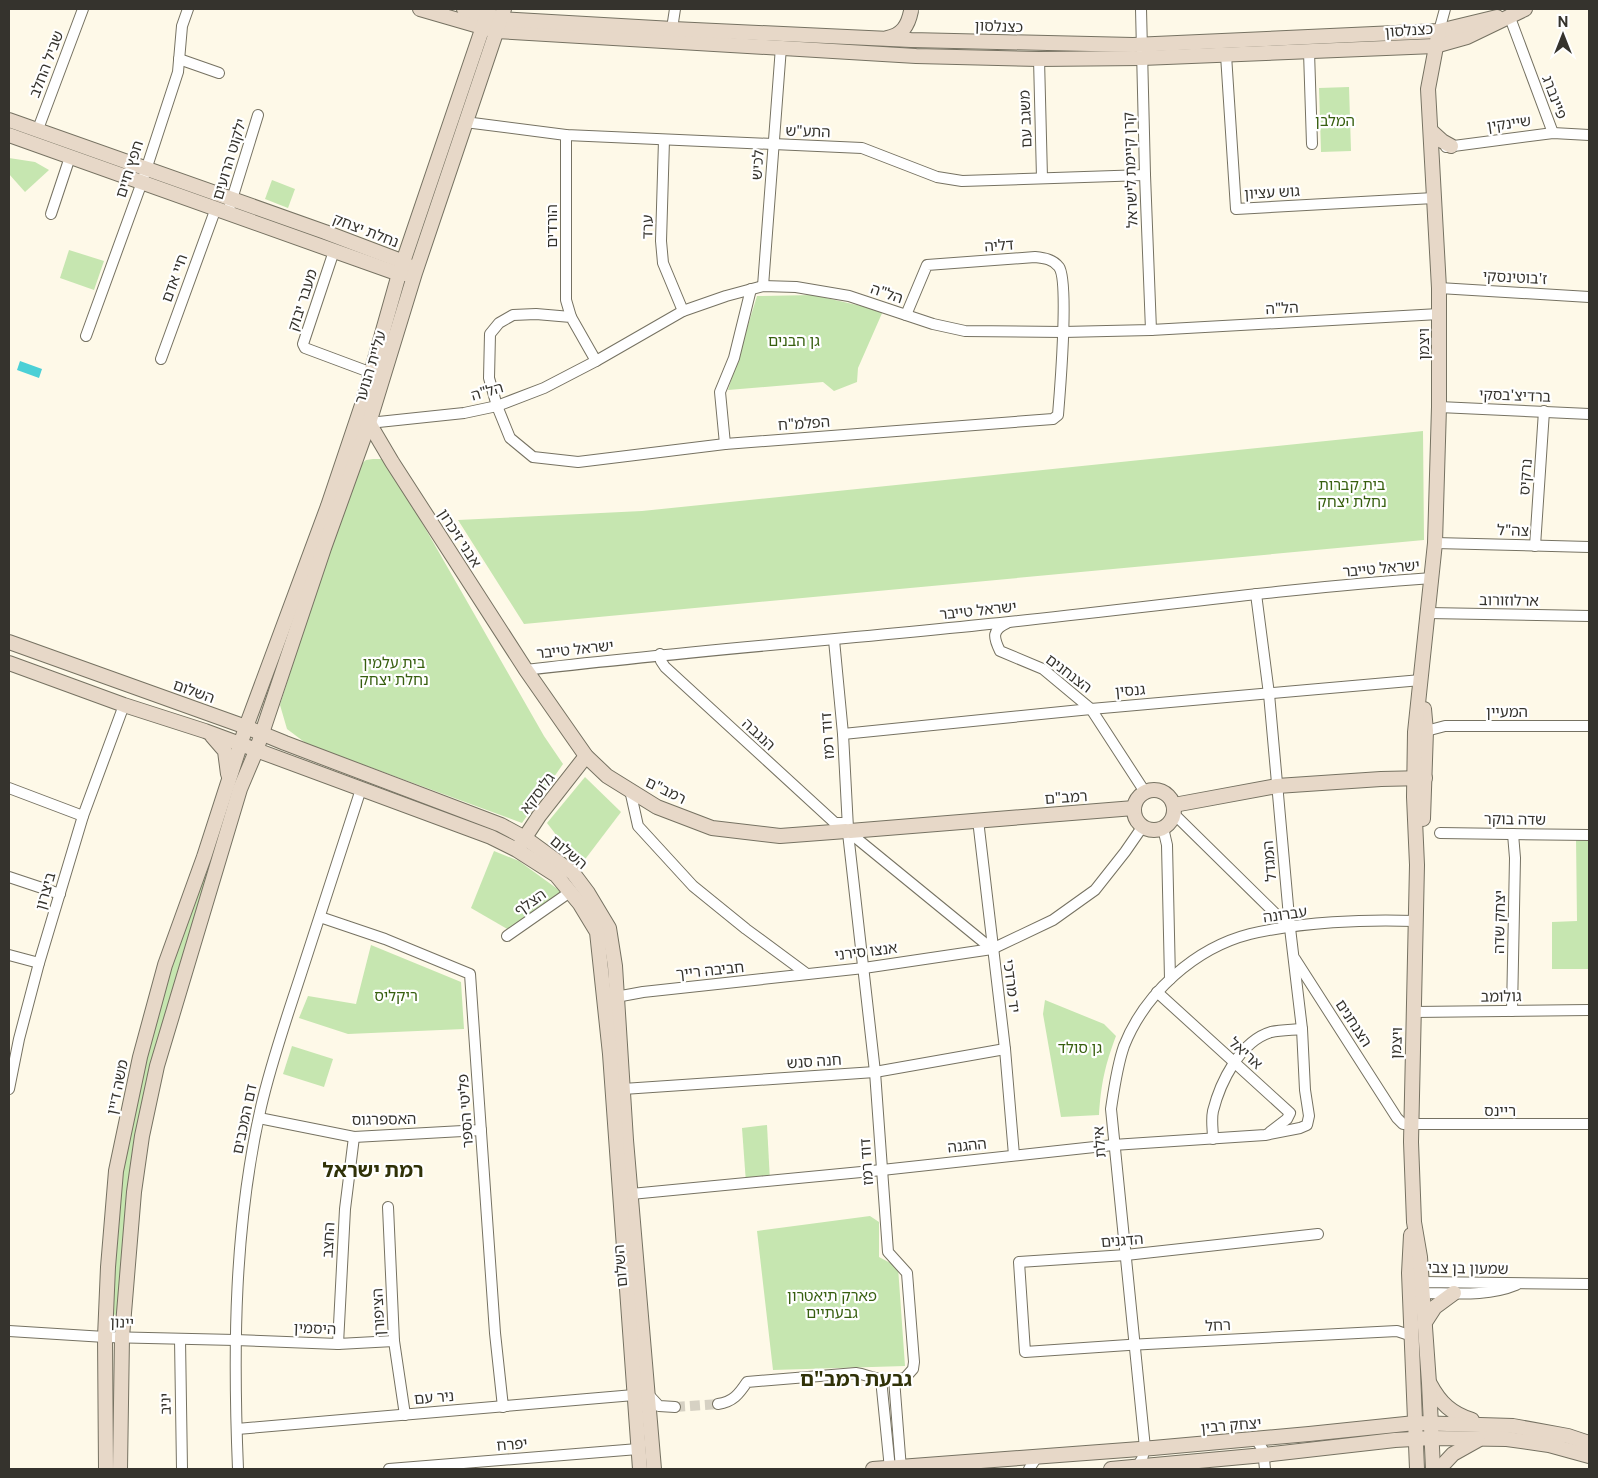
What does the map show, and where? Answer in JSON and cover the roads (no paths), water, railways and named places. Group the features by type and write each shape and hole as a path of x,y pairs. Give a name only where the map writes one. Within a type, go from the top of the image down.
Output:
{"street":[{"name":"שביל החלב","path":"38,129 83,9"},
{"name":"חפץ חיים","path":"86,336 142,182 178,72 182,26 188,9"},
{"path":"420,9 493,18"},
{"path":"464,9 493,18"},
{"path":"664,40 670,36 673,29 675,9"},
{"name":"קרן קיימת לישראל","path":"1142,9 1144,175 1151,330"},
{"name":"ויצמן","path":"1433,1469 1424,1324 1410,1243 1414,1222 1411,1125 1419,778 1416,724 1435,543 1439,407 1439,288 1433,148 1428,89 1435,46 1445,9"},
{"name":"כצנלסון","path":"493,18 664,40 916,56 1039,59 1439,31 1509,15 1524,9"},
{"path":"884,38 893,36 903,30 908,22 911,10"},
{"path":"911,10 911,40 916,56"},
{"name":"כצנלסון","path":"493,18 673,29 1036,44 1226,55 1435,46 1467,37 1497,24 1509,15"},
{"name":"פיינברג","path":"1509,15 1553,133"},
{"name":"עליית הנוער","path":"261,732 369,423 415,273 465,122 493,18"},
{"name":"עליית הנוער","path":"246,727 353,431 402,268 493,18"},
{"name":"לכיש","path":"763,286 781,47"},
{"path":"1310,52 1312,144"},
{"name":"גוש עציון","path":"1226,55 1236,209 1434,198"},
{"name":"משגב עם","path":"1039,59 1042,178"},
{"path":"179,60 219,73"},
{"name":"ילקוט הרועים","path":"225,206 258,115"},
{"name":"נחלת יצחק","path":"9,120 146,168 225,206 334,251 402,268"},
{"name":"התע\"ש","path":"465,122 566,134 862,148 937,176 962,181 1144,175"},
{"path":"1431,131 1451,146"},
{"name":"שיינקין","path":"1433,148 1553,133 1589,135"},
{"name":"הורדים","path":"566,134 566,300 571,317 596,361"},
{"name":"נחלת יצחק","path":"9,136 142,182 225,206 415,273"},
{"name":"ערד","path":"664,140 661,241 663,263 683,311"},
{"path":"51,214 70,157"},
{"name":"חיי אדם","path":"161,359 225,206"},
{"name":"מעבר יבוק","path":"334,251 303,344 305,348 372,373"},
{"name":"דליה","path":"906,315 927,265 1035,257 1046,258 1060,268 1062,278 1063,332"},
{"name":"הל\"ה","path":"353,431 369,423 464,413 497,406 544,388 596,361 683,311 763,286 796,287 850,296 933,324 965,331 1063,332 1151,330 1439,314"},
{"name":"ז'בוטינסקי","path":"1439,288 1589,297"},
{"path":"725,444 720,392 734,358 751,289"},
{"path":"497,406 489,378 489,354 490,334 499,323 514,315 536,314 571,317"},
{"name":"הפלמ\"ח","path":"497,406 510,438 533,457 578,462 725,444 1053,419 1058,415 1063,332"},
{"name":"ברדיצ'בסקי","path":"1439,407 1589,414"},
{"name":"נרקיס","path":"1535,546 1544,411"},
{"name":"אבני זיכרון","path":"369,423 392,462 526,670"},
{"name":"צה\"ל","path":"1435,543 1589,547"},
{"name":"ישראל טייבר","path":"526,670 660,654 834,640 1256,594 1432,578"},
{"name":"המגדל","path":"1256,594 1269,694 1290,928 1302,1029 1305,1090 1309,1116 1307,1125"},
{"name":"ארלוזורוב","path":"1428,613 1589,616"},
{"name":"הצנחנים","path":"1010,621 1000,626 995,633 995,640 1000,651 1043,669 1092,709 1145,792"},
{"name":"דוד רמז","path":"834,640 843,734 848,830 875,1072 888,1252 907,1273 908,1280 914,1362 910,1375 905,1378 894,1379"},
{"name":"השלום","path":"9,642 261,732 285,743 501,825 525,838 573,873 610,928 615,966 631,1194 640,1394 638,1449 640,1469"},
{"name":"הנגבה","path":"660,654 661,661 665,667 835,823 848,830 992,948"},
{"name":"השלום","path":"9,663 124,705 205,731 490,837 517,850 556,875 580,904 597,932 602,967 631,1326 640,1394 655,1467"},
{"name":"רמב\"ם","path":"526,670 586,756 607,776 657,807 712,828 780,836 1134,808"},
{"name":"ויצמן","path":"1419,778 1426,731 1420,680"},
{"name":"גנסין","path":"843,734 1092,709 1420,680"},
{"name":"ביצרון","path":"9,1089 19,1039 39,963 83,816 124,705"},
{"path":"270,707 274,727 279,737 285,743"},
{"name":"המעיין","path":"1426,731 1445,726 1589,726"},
{"name":"משה דיין","path":"120,1469 122,1338 134,1192 143,1132 157,1066 234,787 240,745 246,727"},
{"path":"205,731 217,740 225,751 234,787 254,765 274,758"},
{"name":"משה דיין","path":"106,1469 105,1337 108,1268 116,1171 138,1065 165,965 234,787 256,751 261,732"},
{"name":"גלוסקא","path":"517,850 539,816 586,756"},
{"path":"1174,810 1277,786 1419,778"},
{"path":"9,788 83,816"},
{"name":"דם המכבים","path":"238,1469 235,1340 238,1264 249,1173 259,1118 280,1036 361,790"},
{"path":"630,790 638,826 693,886 746,929 807,974"},
{"path":"1151,790 1163,791 1172,800 1174,810 1171,820 1163,828 1156,830 1143,826 1138,822 1134,808 1136,802 1145,792 1151,790"},
{"path":"1174,810 1290,928"},
{"path":"501,825 513,827 539,816"},
{"name":"יד מרדכי","path":"978,820 1005,1049 1014,1155"},
{"name":"אנצו סירני","path":"807,974 864,968 992,948 1052,920 1095,890 1143,826"},
{"path":"1163,828 1167,845 1170,979"},
{"name":"שדה בוקר","path":"1440,833 1589,835"},
{"name":"יצחק שדה","path":"1512,1011 1513,834"},
{"path":"9,877 60,894"},
{"name":"הצלף","path":"507,936 570,892"},
{"name":"פליטי הספר","path":"320,916 470,974 495,1333 503,1407"},
{"name":"עברונה","path":"1170,979 1192,962 1217,947 1250,934 1364,921 1416,921"},
{"path":"9,955 39,963"},
{"name":"הצנחנים","path":"1293,955 1397,1118 1403,1124 1411,1125"},
{"name":"חביבה רייך","path":"616,997 643,992 807,974"},
{"name":"אילת","path":"1137,1467 1142,1458 1144,1448 1111,1109 1124,1047 1133,1028 1157,992 1170,979"},
{"name":"אריאל","path":"1157,992 1290,1112 1287,1119 1265,1135"},
{"name":"גולומב","path":"1414,1012 1589,1010"},
{"path":"1213,1139 1212,1113 1222,1085 1242,1051 1270,1032 1302,1029"},
{"name":"חנה סנש","path":"623,1089 875,1072 1005,1049"},
{"name":"האספרגוס","path":"259,1118 354,1137 481,1130"},
{"name":"ריינס","path":"1411,1125 1589,1124"},
{"name":"ההגנה","path":"631,1194 1114,1145 1265,1135 1307,1125"},
{"name":"החצב","path":"338,1344 345,1210 354,1137"},
{"name":"הציפורן","path":"388,1207 394,1341 405,1415"},
{"name":"הדגנים","path":"1025,1352 1019,1262 1126,1255 1318,1234"},
{"name":"שמעון בן צבי","path":"1418,1287 1454,1293 1488,1292 1508,1288 1519,1283"},
{"name":"שמעון בן צבי","path":"1418,1287 1519,1283 1589,1284"},
{"name":"ויצמן","path":"1417,1469 1412,1336 1418,1287"},
{"path":"1424,1324 1435,1307 1454,1293"},
{"name":"רחל","path":"1025,1352 1134,1344 1397,1331 1412,1336"},
{"name":"יינון","path":"9,1332 122,1338 235,1340"},
{"name":"יניב","path":"180,1339 182,1469"},
{"name":"היסמין","path":"235,1340 338,1344 394,1341"},
{"path":"718,1404 731,1401 748,1382 856,1373 880,1379 894,1379 895,1468"},
{"path":"880,1379 895,1468"},
{"path":"1429,1383 1438,1398 1450,1411 1490,1424"},
{"path":"640,1394 659,1406 675,1407"},
{"name":"ניר עם","path":"237,1429 640,1394"},
{"name":"יצחק רבין","path":"873,1469 1256,1439 1431,1422 1514,1426 1589,1443"},
{"path":"1111,1469 1432,1438 1507,1439 1548,1445 1589,1456"},
{"path":"1439,1469 1459,1449 1482,1438"},
{"path":"1256,1439 1262,1446 1265,1469"},
{"name":"יפרח","path":"389,1469 638,1449"},
{"path":"1029,1469 1037,1457"}],"water":[{"path":"20,361 42,369 39,378 17,370"}],"tunnel":[{"path":"675,1407 718,1404"}],"district":[{"name":"רמת ישראל","path":"373,1170"},
{"name":"גבעת רמב\"ם","path":"856,1379"}],"park label":[{"name":"המלבן","path":"1335,120"},
{"name":"גן הבנים","path":"794,340"},
{"name":"בית קברות נחלת יצחק","path":"1352,492"},
{"name":"בית עלמין נחלת יצחק","path":"394,670"},
{"name":"ריקליס","path":"396,995"},
{"name":"גן סולד","path":"1080,1047"},
{"name":"פארק תיאטרון גבעתיים","path":"832,1304"}]}
